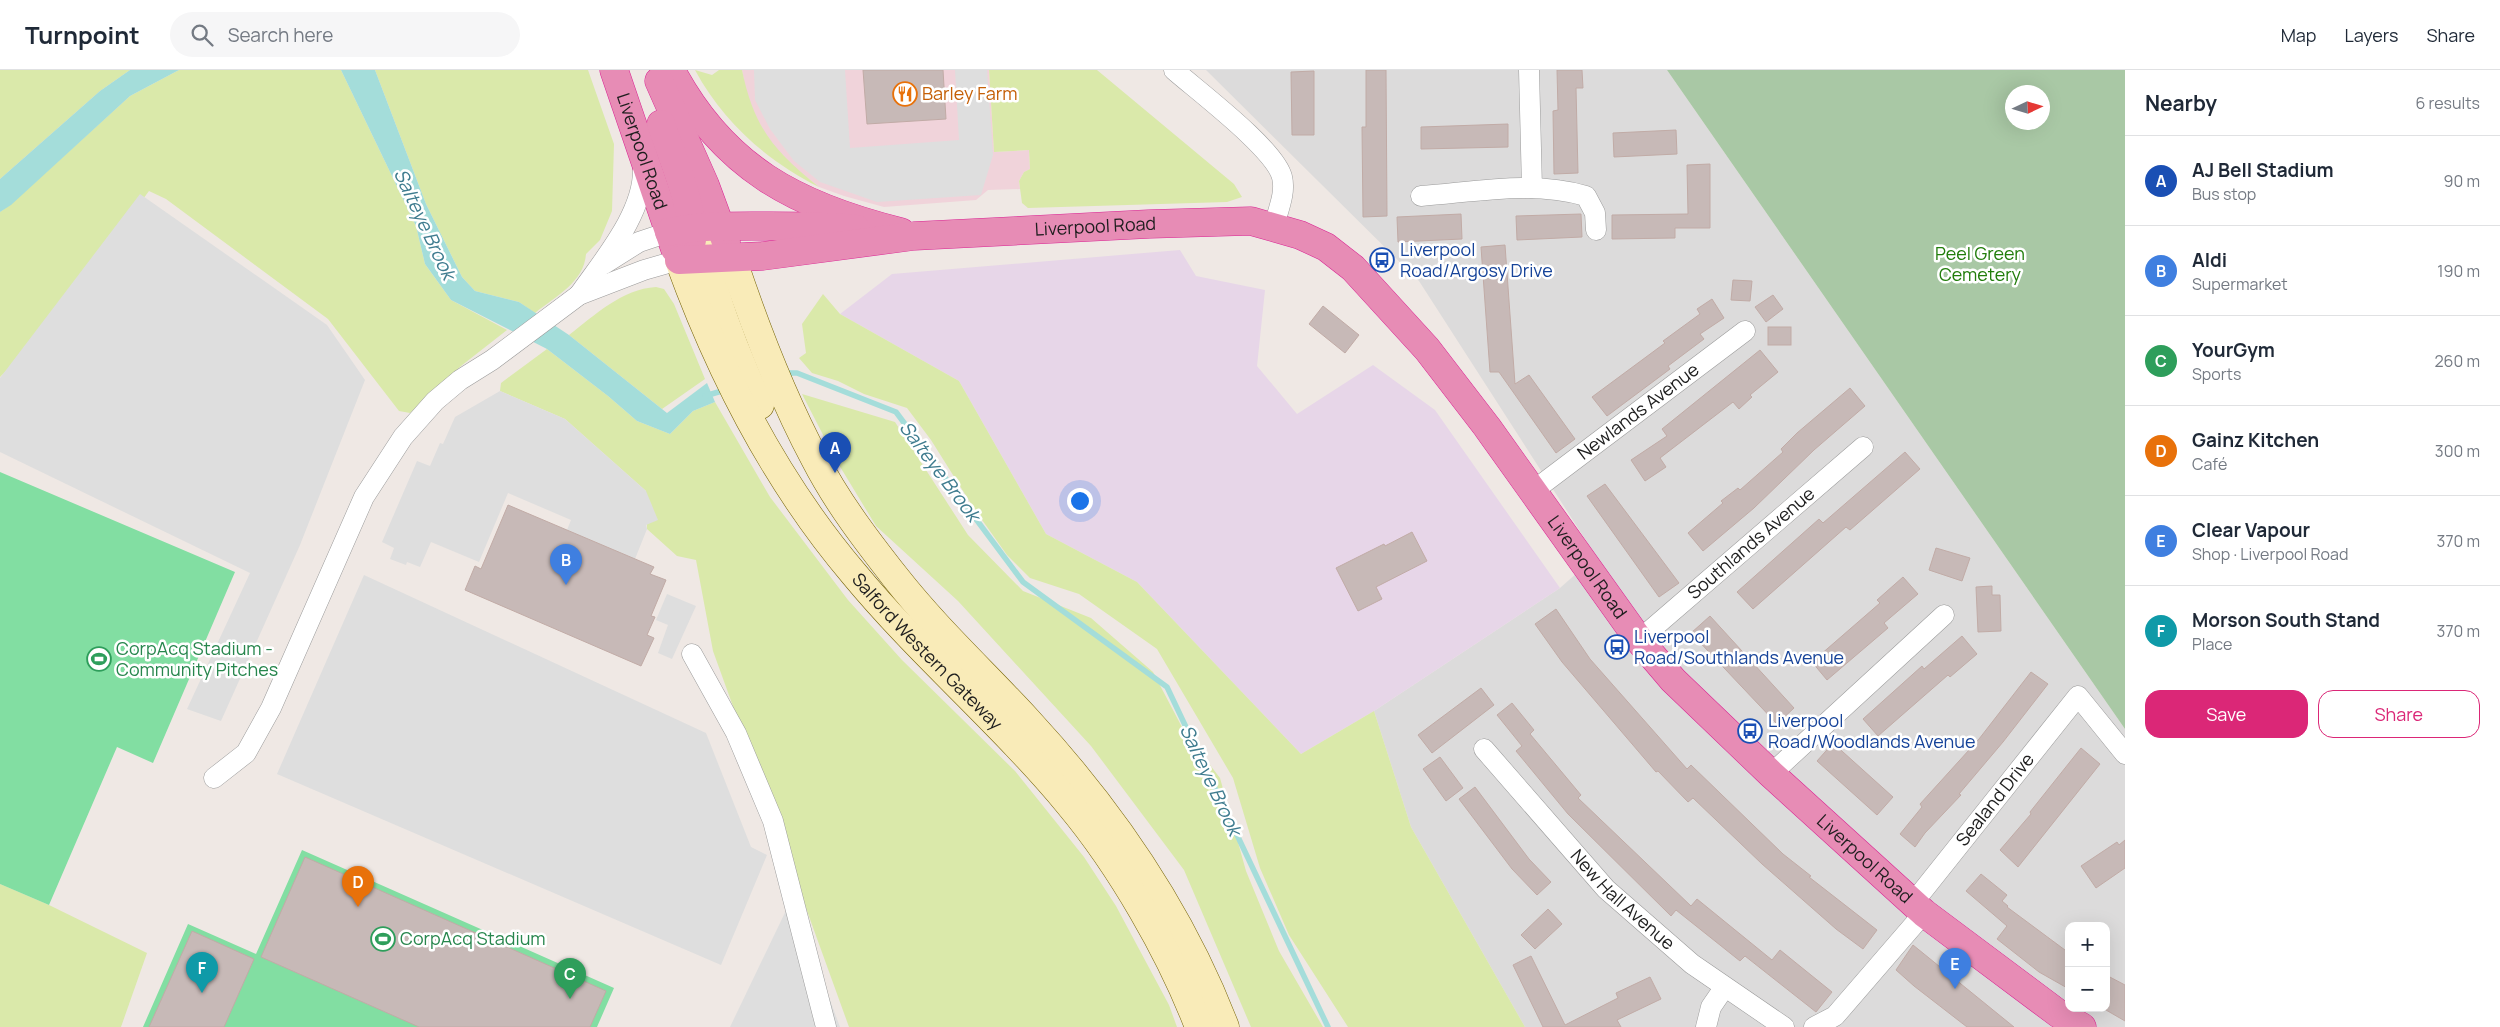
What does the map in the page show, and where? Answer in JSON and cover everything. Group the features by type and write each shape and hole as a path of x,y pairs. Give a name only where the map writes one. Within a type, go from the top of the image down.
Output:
{"highway":[{"name":"Liverpool Road","path":"614,70 641,147 681,230 692,258 732,258 914,236 1148,224 1252,222 1300,234 1326,247 1353,268 1428,349 1534,491 1639,640 1679,686 1771,774 1919,908 2059,1014 2082,1027"},
{"path":"647,70 653,99 684,192 681,230"},
{"path":"654,70 721,226 732,258"},
{"path":"671,70 687,100 704,124 724,146 756,172 792,194 832,212 867,224 914,236"},
{"name":"Liverpool Road","path":"681,230 721,226 832,226 914,236"}],"street":[{"path":"1174,70 1252,139 1278,166 1283,188 1274,226"},
{"path":"1529,70 1532,188"},
{"path":"580,295 637,204 643,182 641,147"},
{"path":"1421,196 1532,188 1567,190 1586,196 1595,213 1596,230"},
{"path":"214,778 246,754 270,708 364,497 403,437 435,401 460,380 492,360 580,295 644,270 692,258 704,248 708,234 721,226"},
{"path":"598,268 639,242 681,230"},
{"name":"Salford Western Gateway","path":"692,258 744,362 784,396 816,461 835,494 897,579 938,628 1028,722 1083,785 1133,850 1176,921 1212,993 1226,1027"},
{"name":"Salford Western Gateway","path":"732,258 750,403 775,465 809,517 895,623 1011,740 1070,805 1103,850 1165,950 1198,1027"},
{"name":"Newlands Avenue","path":"1534,491 1745,331"},
{"name":"Southlands Avenue","path":"1639,640 1863,447"},
{"path":"1771,774 1944,615"},
{"path":"692,654 736,733 773,822 826,1027"},
{"name":"Sealand Drive","path":"1919,908 2078,696 2125,754"},
{"name":"New Hall Avenue","path":"1484,749 1606,889 1692,964 1724,988 1784,1027"},
{"path":"1814,1027 1835,1016 1919,908"},
{"path":"1706,1027 1711,1007 1724,988"}],"shaded area":[{"path":"742,70 989,70 994,152 1029,150 1030,169 1024,172 1019,181 1020,189 988,190 976,200 884,207 844,196 819,187 796,169 775,147 759,126 747,97"},
{"path":"754,70 845,70 850,148 959,140 955,70 987,70 993,155 981,195 877,202 820,182 794,161 770,129 755,100"},
{"path":"1206,70 1667,70 2125,729 2125,1027 1525,1027 1411,827 1374,711 1560,588 1596,556 1419,281"},
{"path":"140,194 327,325 365,380 300,545 221,721 187,709 250,573 0,452 0,378"},
{"path":"1180,250 1196,276 1265,290 1257,366 1297,414 1373,365 1435,410 1560,588 1374,711 1301,754 1137,582 1046,534 959,381 840,314 892,274"},
{"path":"500,391 565,419 646,491 658,520 646,525 647,529 635,559 567,530 571,520 508,493 479,562 431,542 420,567 407,562 406,565 390,559 394,548 382,542 417,461 430,466 440,443 443,444 455,417"},
{"path":"364,575 706,733 751,847 767,855 721,965 277,774"},
{"path":"667,594 696,606 672,659 658,653 668,625 656,620"},
{"path":"792,898 840,1027 730,1027"}],"green space":[{"path":"0,70 130,70 100,91 0,179"},
{"path":"179,70 341,70 416,226 425,264 451,300 507,330 461,366 410,413 399,411 328,319 166,199 149,191 36,342 0,377 0,212 130,96"},
{"path":"375,70 588,70 614,144 612,211 600,240 586,254 580,273 568,288 535,313 519,302 475,291 462,277 426,204"},
{"path":"695,70 712,75 719,70 742,70 753,108 768,137 790,162 819,187 782,165 748,138 719,107"},
{"path":"989,70 1097,70 1234,184 1242,197 1227,202 1028,208 1022,203 1019,181 1024,172 1030,169 1029,150 994,152"},
{"name":"Peel Green Cemetery","path":"1667,70 2125,70 2125,729"},
{"path":"656,287 664,289 674,304 705,379 662,409 569,335 620,298 644,289"},
{"path":"823,294 840,314 959,381 1046,534 1137,582 1301,754 1374,711 1411,827 1525,1027 1348,1027 1289,935 1260,868 1233,778 1157,649 1079,594 1030,578 1007,555 975,510 931,440 907,408 864,394 838,381 812,373 799,358 806,353 802,324"},
{"path":"547,349 637,421 670,434 693,411 715,402 770,497 848,600 902,660 1015,771 1084,857 1116,906 1169,1005 1177,1027 849,1027 713,651 696,560 677,556 647,529 646,491 565,419 500,391 501,383"},
{"path":"802,394 895,422 968,535 1023,591 1091,618 1153,672 1184,731 1220,778 1246,871 1279,951 1323,1027 1251,1027 1184,870 1091,746 958,601 876,526 836,460"},
{"name":"CorpAcq Stadium - Community Pitches","path":"0,472 235,572 153,763 117,747 49,905 0,884"},
{"name":"CorpAcq Stadium","path":"302,850 614,988 597,1027 143,1027 188,924 256,954"},
{"path":"0,884 49,905 147,953 121,1027 0,1027"}],"water":[{"path":"130,70 179,70 130,96 11,205 0,212 0,179 100,91"},
{"path":"341,70 375,70 426,204 462,277 475,291 519,302 569,335 667,413 707,383 715,402 693,411 670,434 637,421 547,349 451,300 425,264 416,226"}],"building":[{"name":"Barley Farm","path":"863,70 943,70 946,119 867,124"},
{"path":"1366,70 1386,70 1387,216 1363,217 1362,127 1366,127"},
{"path":"1557,70 1582,70 1583,88 1576,88 1578,173 1554,174 1553,111 1558,110"},
{"path":"1314,71 1314,135 1292,135 1291,72"},
{"path":"1508,124 1508,147 1421,149 1421,127"},
{"path":"1676,130 1677,154 1614,157 1613,133"},
{"path":"1710,164 1710,228 1675,228 1675,238 1612,239 1612,215 1688,214 1687,165"},
{"path":"1461,214 1462,239 1398,242 1397,217"},
{"path":"1581,214 1582,237 1517,240 1516,216"},
{"path":"1505,245 1515,384 1529,375 1575,439 1556,453 1499,372 1490,372 1481,247"},
{"path":"1733,280 1752,281 1750,301 1731,300"},
{"path":"1773,295 1783,309 1766,322 1755,307"},
{"path":"1712,299 1724,318 1700,334 1704,339 1668,366 1670,369 1607,416 1592,397 1665,343 1663,341 1700,314 1697,309"},
{"path":"1323,306 1359,335 1345,353 1309,324"},
{"path":"1768,327 1791,327 1791,345 1768,345"},
{"path":"1760,350 1778,372 1750,395 1752,397 1739,409 1733,402 1660,458 1666,467 1645,481 1631,460 1667,436 1662,429"},
{"path":"1850,388 1865,406 1814,450 1754,508 1703,551 1688,533 1723,503 1721,501 1738,488 1740,490 1783,452 1781,449 1797,433"},
{"path":"1905,452 1920,469 1850,530 1846,527 1753,609 1737,592 1819,519 1823,523"},
{"path":"1605,484 1679,583 1659,597 1587,496"},
{"path":"508,505 654,567 650,574 666,580 651,616 655,617 647,635 654,638 641,666 465,590 475,566 481,569"},
{"path":"1412,532 1427,561 1376,587 1382,599 1358,611 1336,568"},
{"path":"1936,548 1970,558 1962,581 1929,570"},
{"path":"1903,577 1918,594 1884,623 1888,628 1827,680 1812,662 1880,603 1877,600"},
{"path":"1992,586 1992,595 2000,595 2001,631 1978,632 1976,587"},
{"path":"1556,609 1590,659 1687,769 1691,765 1783,854 1811,876 1809,877 1877,930 1863,949 1836,929 1762,864 1693,798 1688,802 1658,771 1656,772 1562,662 1535,624"},
{"path":"1710,616 1794,708 1777,724 1691,633"},
{"path":"1962,636 1977,654 1950,677 1948,675 1878,736 1863,719 1922,666 1924,669"},
{"path":"2031,672 2048,684 1959,794 1961,795 1925,833 1915,847 1900,834 1922,807 1920,804 1979,739"},
{"path":"1481,688 1494,705 1432,753 1418,735"},
{"path":"1512,703 1534,730 1530,734 1581,795 1578,798 1691,906 1697,899 1772,960 1780,950 1832,992 1816,1012 1745,956 1740,961 1676,910 1671,916 1568,814 1516,751 1522,746 1497,715"},
{"path":"1833,743 1893,797 1877,815 1817,761"},
{"path":"2081,748 2100,764 2018,867 2000,850 2031,814 2030,812"},
{"path":"1440,757 1463,788 1446,801 1423,769"},
{"path":"1475,787 1529,859 1551,882 1537,895 1512,869 1459,799"},
{"path":"2125,840 2125,868 2096,888 2081,866 2117,842 2119,845"},
{"name":"CorpAcq Stadium","path":"305,857 606,991 590,1027 419,1027 261,957"},
{"path":"1981,874 2007,895 2002,901 2007,907 2065,950 2065,987 2039,972 1997,939 2007,926 1966,891"},
{"path":"1548,909 1562,924 1535,949 1521,935"},
{"path":"192,931 254,959 224,1027 149,1027"},
{"path":"1913,945 2014,1027 1967,1027 1914,986 1896,970"},
{"path":"1531,956 1565,1025 1618,998 1616,993 1650,977 1661,999 1617,1020 1621,1027 1543,1027 1513,965"},
{"path":"2110,977 2125,985 2125,1021 2109,1012"}],"waterway":[{"name":"Salteye Brook","path":"784,373 797,373 896,412 1023,582 1167,687 1328,1027"},
{"name":"Salteye Brook","path":"705,396 725,390"}],"place":[{"name":"Barley Farm","path":"905,94"},
{"name":"Liverpool Road/Argosy Drive","path":"1382,260"},
{"name":"AJ Bell Stadium","path":"835,473"},
{"name":"Aldi","path":"566,585"},
{"name":"Liverpool Road/Southlands Avenue","path":"1617,647"},
{"name":"CorpAcq Stadium - Community Pitches","path":"99,659"},
{"name":"Liverpool Road/Woodlands Avenue","path":"1750,731"},
{"name":"Gainz Kitchen","path":"358,907"},
{"name":"CorpAcq Stadium","path":"383,939"},
{"name":"Clear Vapour","path":"1955,989"},
{"name":"Morson South Stand","path":"202,993"},
{"name":"YourGym","path":"570,999"}]}
